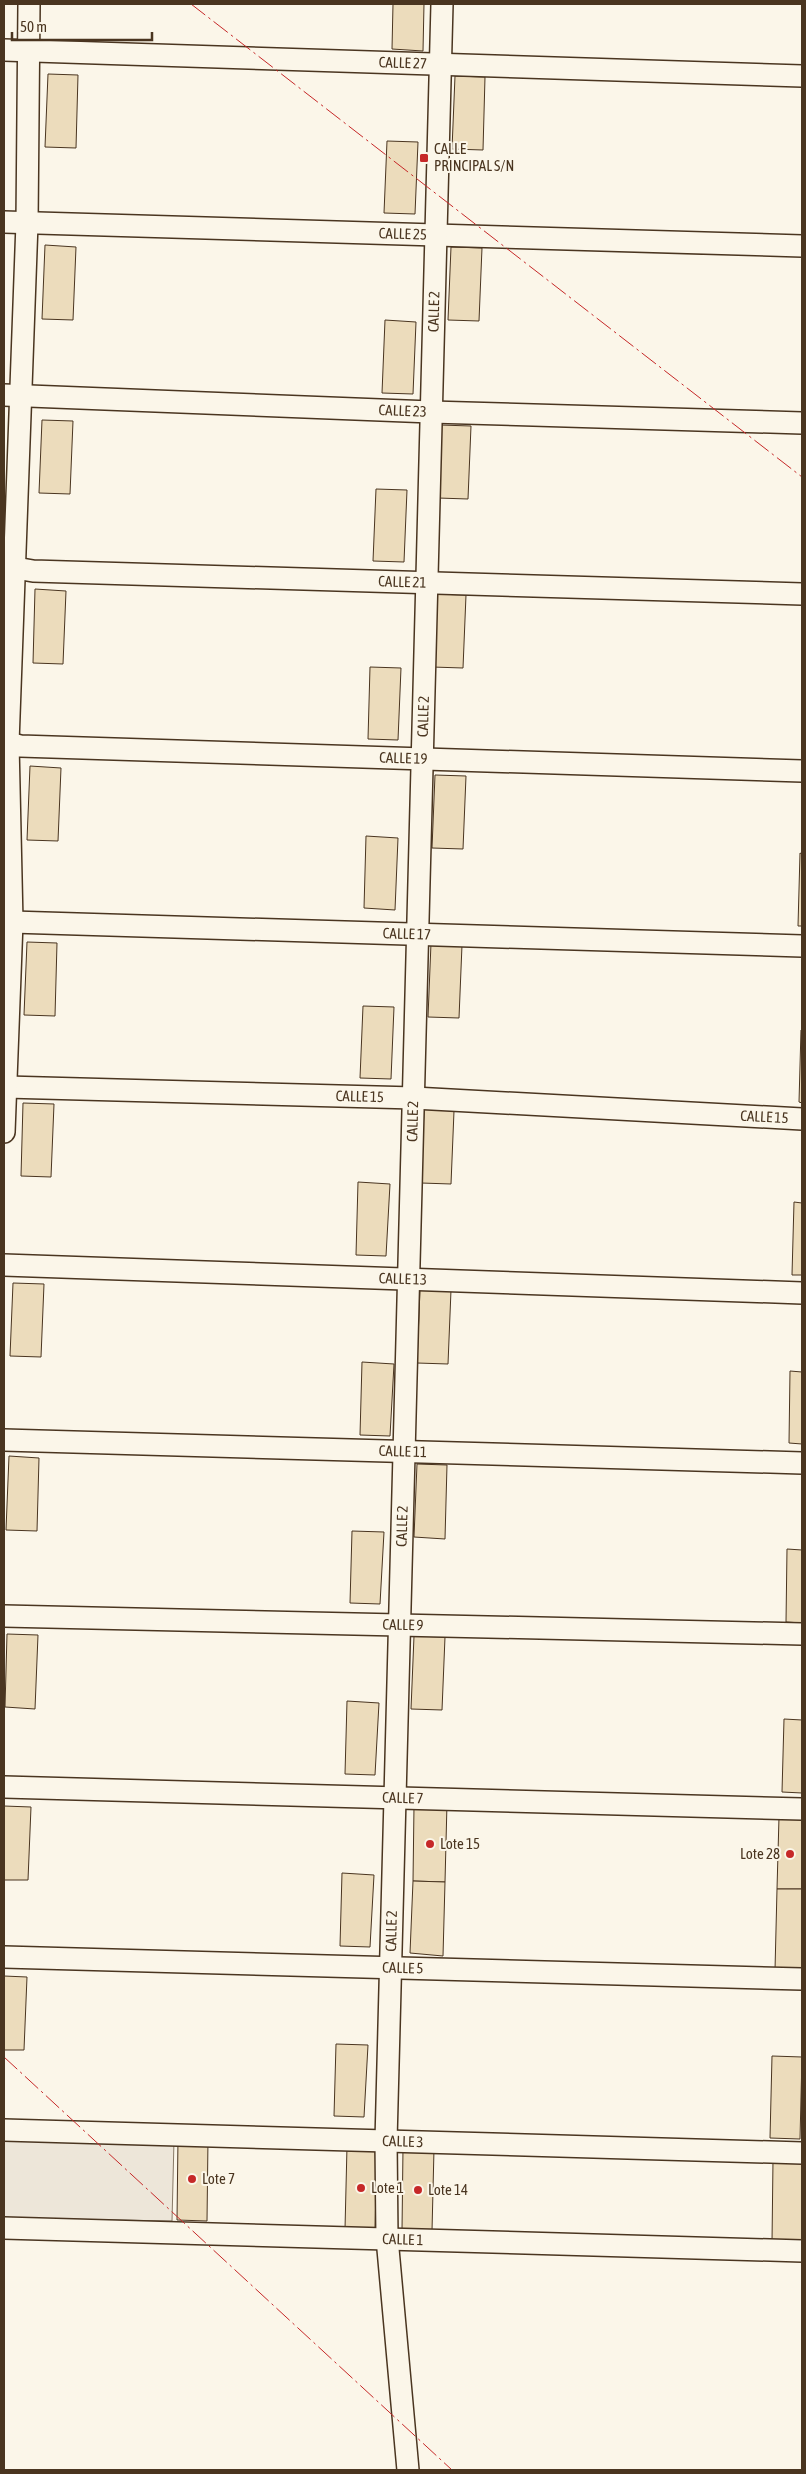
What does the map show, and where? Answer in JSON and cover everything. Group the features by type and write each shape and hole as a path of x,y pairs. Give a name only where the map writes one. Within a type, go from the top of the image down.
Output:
{"street":[{"path":"4,1132 12,922 6,743 9,567 13,396 27,223 29,4"},
{"name":"CALLE 2","path":"408,2470 387,2238 386,2141 442,4"},
{"name":"CALLE 27","path":"4,50 802,76"},
{"name":"CALLE 25","path":"4,222 802,246"},
{"name":"CALLE 23","path":"13,396 431,412 802,423"},
{"name":"CALLE 21","path":"9,567 426,583 802,594"},
{"name":"CALLE 19","path":"6,743 20,746 802,771"},
{"name":"CALLE 17","path":"12,922 802,946"},
{"name":"CALLE 15","path":"6,1087 414,1098 802,1119"},
{"name":"CALLE 13","path":"4,1265 802,1294"},
{"name":"CALLE 11","path":"4,1440 802,1463"},
{"name":"CALLE 9","path":"4,1616 802,1634"},
{"name":"CALLE 7","path":"4,1787 802,1809"},
{"name":"CALLE 5","path":"4,1957 802,1979"},
{"name":"CALLE 3","path":"4,2130 802,2152"},
{"name":"CALLE 1","path":"4,2228 802,2251"}],"shaded area":[{"path":"4,2136 174,2140 172,2221 4,2218"}],"building":[{"path":"393,4 424,4 423,51 392,49"},
{"path":"48,74 78,75 76,148 45,147"},
{"path":"455,76 485,77 483,150 452,149"},
{"path":"387,141 418,142 415,214 384,213"},
{"path":"45,245 76,247 73,320 42,319"},
{"path":"451,247 482,248 479,321 448,320"},
{"path":"385,320 416,322 413,394 382,393"},
{"path":"42,420 73,421 70,494 39,493"},
{"path":"440,425 471,426 468,499 438,498"},
{"path":"376,489 407,490 404,562 373,561"},
{"path":"35,589 66,591 63,664 33,663"},
{"path":"435,594 466,595 463,668 432,667"},
{"path":"370,667 401,668 398,740 368,739"},
{"path":"30,766 61,768 58,841 27,840"},
{"path":"435,775 466,776 463,849 432,848"},
{"path":"366,836 398,838 395,910 364,908"},
{"path":"800,853 802,854 802,926 798,926"},
{"path":"27,942 57,943 55,1016 24,1015"},
{"path":"431,943 462,945 459,1018 428,1017"},
{"path":"363,1006 394,1007 391,1079 360,1078"},
{"path":"802,1030 802,1103 799,1102"},
{"path":"23,1103 54,1104 51,1177 21,1176"},
{"path":"424,1109 454,1111 451,1184 421,1183"},
{"path":"358,1182 390,1184 386,1256 356,1255"},
{"path":"794,1202 802,1203 802,1275 792,1275"},
{"path":"13,1283 44,1284 41,1357 10,1356"},
{"path":"420,1289 451,1290 448,1364 417,1363"},
{"path":"362,1362 394,1364 390,1436 360,1435"},
{"path":"790,1371 802,1372 802,1444 789,1443"},
{"path":"9,1456 39,1458 37,1531 6,1530"},
{"path":"417,1464 447,1465 445,1539 414,1537"},
{"path":"352,1531 384,1532 380,1604 350,1603"},
{"path":"787,1549 802,1550 802,1623 786,1622"},
{"path":"7,1634 38,1635 35,1709 5,1707"},
{"path":"414,1636 445,1637 442,1710 411,1709"},
{"path":"347,1701 379,1703 375,1775 345,1774"},
{"path":"784,1719 802,1720 802,1793 782,1792"},
{"name":"Lote 15","path":"447,1803 445,1882 413,1881 414,1806"},
{"path":"4,1806 31,1807 28,1880 4,1880"},
{"name":"Lote 28","path":"779,1817 802,1819 802,1889 777,1889"},
{"path":"342,1873 374,1875 370,1947 340,1946"},
{"path":"413,1881 445,1882 443,1956 410,1953"},
{"path":"777,1889 802,1889 802,1971 775,1970"},
{"path":"4,1976 27,1977 24,2050 4,2050"},
{"path":"336,2044 368,2045 364,2117 334,2116"},
{"path":"772,2056 802,2057 800,2139 770,2138"},
{"name":"Lote 7","path":"178,2138 208,2139 207,2221 177,2220"},
{"name":"Lote 1","path":"347,2146 377,2147 375,2230 345,2229"},
{"name":"Lote 14","path":"403,2148 434,2149 432,2231 402,2230"},
{"path":"773,2160 802,2161 802,2243 772,2242"}],"power":[{"path":"191,4 802,477"},
{"path":"4,2057 452,2470"}],"place":[{"name":"CALLE PRINCIPAL S/N","path":"424,158"},
{"name":"Lote 15","path":"430,1844"},
{"name":"Lote 28","path":"790,1854"},
{"name":"Lote 7","path":"192,2179"},
{"name":"Lote 1","path":"361,2188"},
{"name":"Lote 14","path":"418,2190"}]}
